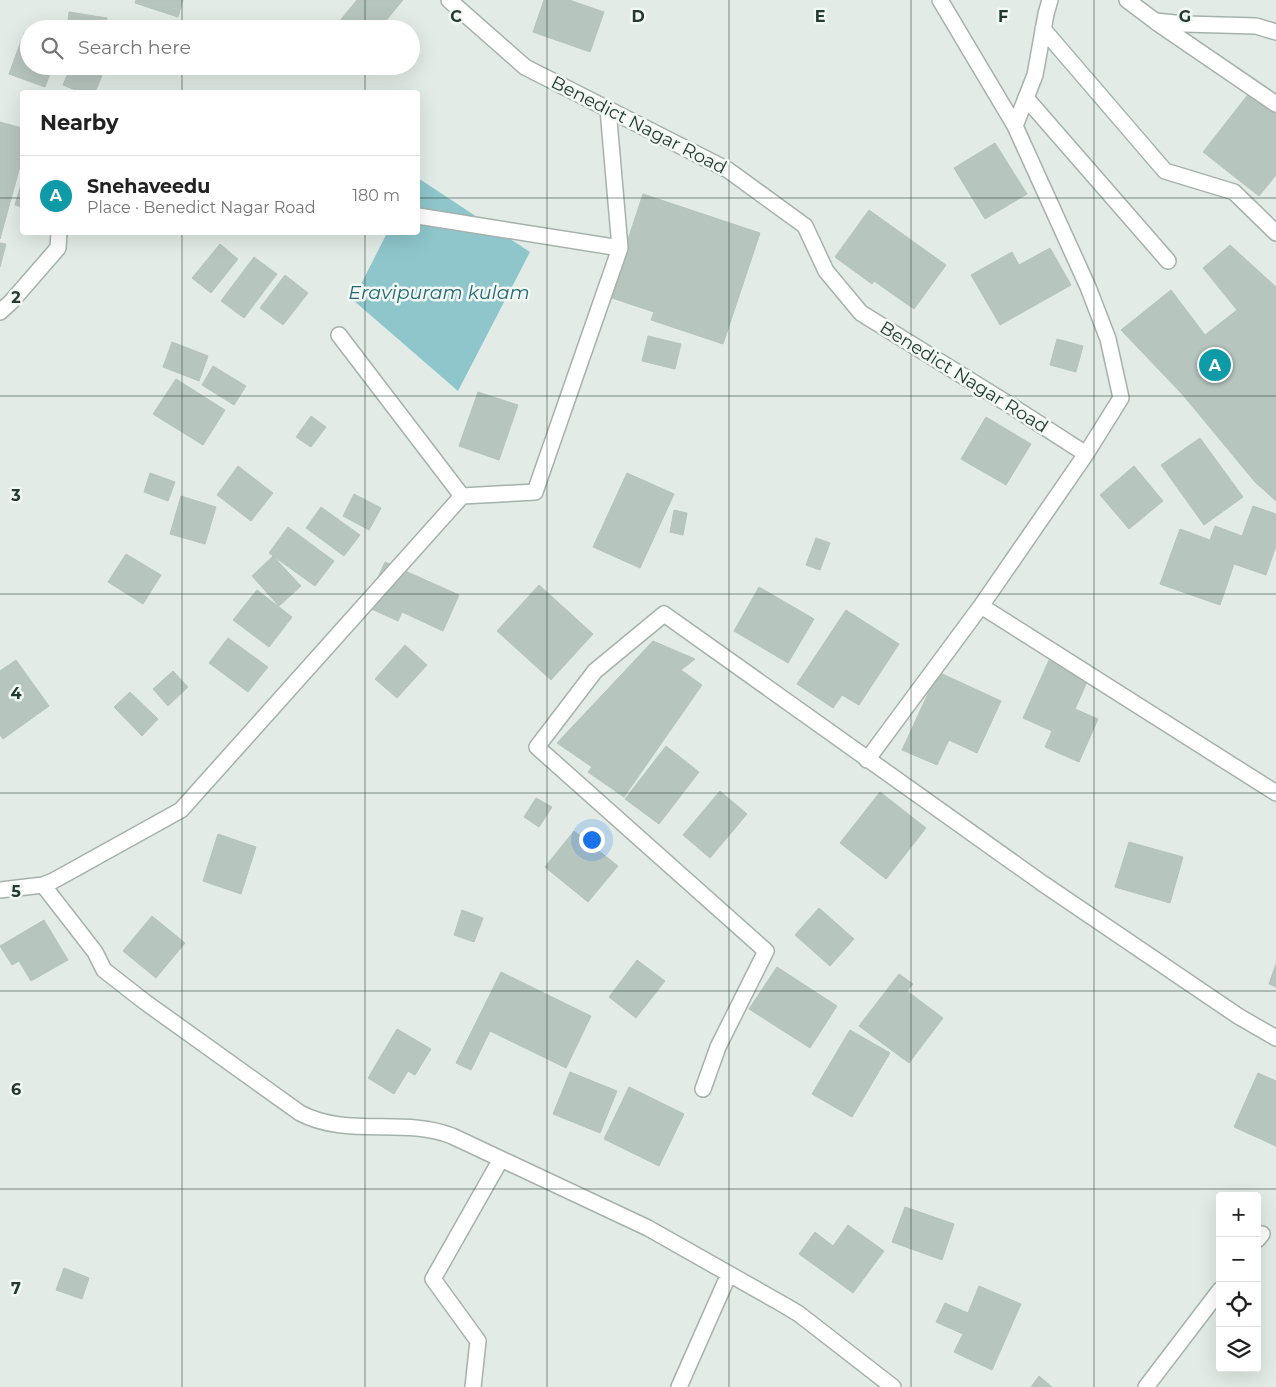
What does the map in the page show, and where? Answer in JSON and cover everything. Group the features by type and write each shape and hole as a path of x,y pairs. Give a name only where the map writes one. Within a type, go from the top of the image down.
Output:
{"street":[{"name":"Benedict Nagar Road","path":"448,0 525,67 728,170 804,226 826,271 861,313 1013,406 1086,454"},
{"path":"867,760 982,606 1086,454 1121,398 1108,339 1088,287 1015,126 940,0"},
{"path":"1015,126 1035,75 1050,0"},
{"path":"1127,0 1276,104"},
{"path":"1155,21 1185,24 1256,26 1276,32"},
{"path":"1044,29 1165,171 1234,192 1276,233"},
{"path":"1026,98 1168,261"},
{"path":"0,890 43,885 53,881 182,810 462,496 535,492 620,248 608,109"},
{"path":"420,216 620,248"},
{"path":"0,312 58,248 60,235"},
{"path":"339,334 462,496"},
{"path":"982,606 1276,793"},
{"path":"703,1089 718,1047 766,951 537,748 595,671 664,614 1042,883 1238,1016 1276,1038"},
{"path":"43,885 95,952 104,970 145,1002 300,1113 314,1120 330,1123 366,1127 430,1129 441,1132 501,1159 648,1228 799,1314 893,1387"},
{"path":"473,1387 478,1340 433,1279 501,1159"},
{"path":"679,1387 729,1274"},
{"path":"1146,1387 1216,1295"}],"water":[{"name":"Eravipuram kulam","path":"420,179 530,252 458,391 353,300 386,235 420,235"}],"building":[{"path":"136,0 183,0 178,17 135,3"},
{"path":"357,0 403,0 386,20 340,20"},
{"path":"544,0 569,0 604,12 590,52 533,32"},
{"path":"69,12 107,18 107,20 68,20"},
{"path":"20,44 20,75 50,75 45,87 9,74"},
{"path":"67,75 102,75 96,90 75,90 63,85"},
{"path":"1250,92 1276,113 1276,175 1259,196 1203,152"},
{"path":"0,122 20,127 20,166 0,239"},
{"path":"995,143 1027,194 985,219 954,168"},
{"path":"20,188 20,206 15,205"},
{"path":"643,194 760,233 723,344 651,320 654,312 609,297"},
{"path":"869,210 946,265 914,309 874,281 872,284 835,257"},
{"path":"0,243 6,244 0,267"},
{"path":"220,244 238,259 211,293 192,278"},
{"path":"1230,245 1276,287 1276,501 1255,482 1183,395 1121,330 1171,290 1205,335 1237,310 1203,268"},
{"path":"1050,248 1071,285 1000,325 971,275 1012,252 1019,265"},
{"path":"254,257 277,274 244,318 221,301"},
{"path":"285,275 308,293 283,325 260,308"},
{"path":"648,336 681,344 675,369 642,361"},
{"path":"1057,339 1083,346 1076,372 1050,365"},
{"path":"172,342 208,356 199,381 163,367"},
{"path":"213,366 246,386 234,405 202,385"},
{"path":"176,379 225,410 203,445 153,414"},
{"path":"478,392 518,405 499,460 459,446"},
{"path":"311,416 326,427 311,447 296,437"},
{"path":"986,417 1031,444 1006,485 961,459"},
{"path":"1200,438 1243,497 1204,525 1161,465"},
{"path":"238,466 273,493 251,521 217,495"},
{"path":"1134,466 1163,501 1129,529 1100,495"},
{"path":"150,473 175,482 168,501 144,492"},
{"path":"627,473 674,494 640,568 593,547"},
{"path":"354,494 381,508 369,530 343,516"},
{"path":"181,496 216,507 205,544 170,534"},
{"path":"1253,506 1276,514 1276,546 1266,575 1234,564 1220,605 1160,584 1180,529 1210,540 1215,526 1242,536"},
{"path":"321,507 360,535 344,556 306,528"},
{"path":"674,510 687,513 683,535 670,532"},
{"path":"288,527 334,561 315,586 269,553"},
{"path":"816,538 830,543 820,570 806,565"},
{"path":"126,554 161,575 143,604 108,582"},
{"path":"273,556 301,586 279,606 252,576"},
{"path":"385,562 459,595 443,631 402,612 398,621 365,606"},
{"path":"539,585 593,634 551,680 497,631"},
{"path":"759,587 814,619 788,663 734,631"},
{"path":"257,590 292,617 269,647 233,620"},
{"path":"846,610 899,644 859,705 842,695 833,708 797,684"},
{"path":"228,638 268,667 248,692 209,663"},
{"path":"653,641 695,659 681,670 702,685 624,797 588,772 592,767 557,743"},
{"path":"405,645 427,665 397,698 375,679"},
{"path":"1050,658 1090,675 1075,709 1098,719 1079,762 1045,747 1052,731 1023,718"},
{"path":"16,660 49,706 3,739 0,735 0,671"},
{"path":"173,671 188,687 168,706 153,689"},
{"path":"938,672 1001,701 977,753 949,740 937,765 902,750"},
{"path":"130,692 158,719 142,736 114,707"},
{"path":"666,746 699,772 659,824 625,799"},
{"path":"720,791 747,814 710,858 683,835"},
{"path":"880,792 926,828 886,879 840,843"},
{"path":"536,798 552,807 539,827 524,817"},
{"path":"574,831 618,866 588,902 545,867"},
{"path":"218,834 256,847 241,894 203,881"},
{"path":"1129,842 1183,857 1170,903 1115,887"},
{"path":"819,908 854,939 830,966 795,935"},
{"path":"462,910 483,918 474,942 454,935"},
{"path":"152,916 185,943 156,978 123,951"},
{"path":"44,920 68,960 31,981 19,961 12,965 0,946"},
{"path":"637,960 665,981 636,1018 609,997"},
{"path":"1276,964 1276,987 1269,984"},
{"path":"777,967 837,1006 810,1048 749,1009"},
{"path":"501,972 591,1016 566,1068 490,1031 471,1070 456,1063"},
{"path":"899,974 913,984 907,991 943,1018 909,1063 859,1026"},
{"path":"397,1029 431,1049 415,1075 408,1071 394,1094 368,1078"},
{"path":"850,1030 890,1053 852,1117 812,1094"},
{"path":"570,1072 617,1091 600,1133 553,1114"},
{"path":"1258,1073 1276,1081 1276,1146 1234,1127"},
{"path":"629,1087 684,1114 659,1166 604,1139"},
{"path":"905,1207 954,1224 942,1260 892,1242"},
{"path":"848,1225 884,1251 853,1293 799,1254 815,1232 833,1246"},
{"path":"64,1268 89,1278 82,1299 56,1290"},
{"path":"979,1286 1021,1304 992,1370 954,1352 963,1334 936,1322 945,1303 968,1313"},
{"path":"1039,1376 1052,1387 1031,1387"}],"place":[{"name":"Snehaveedu","path":"1215,365"}]}
